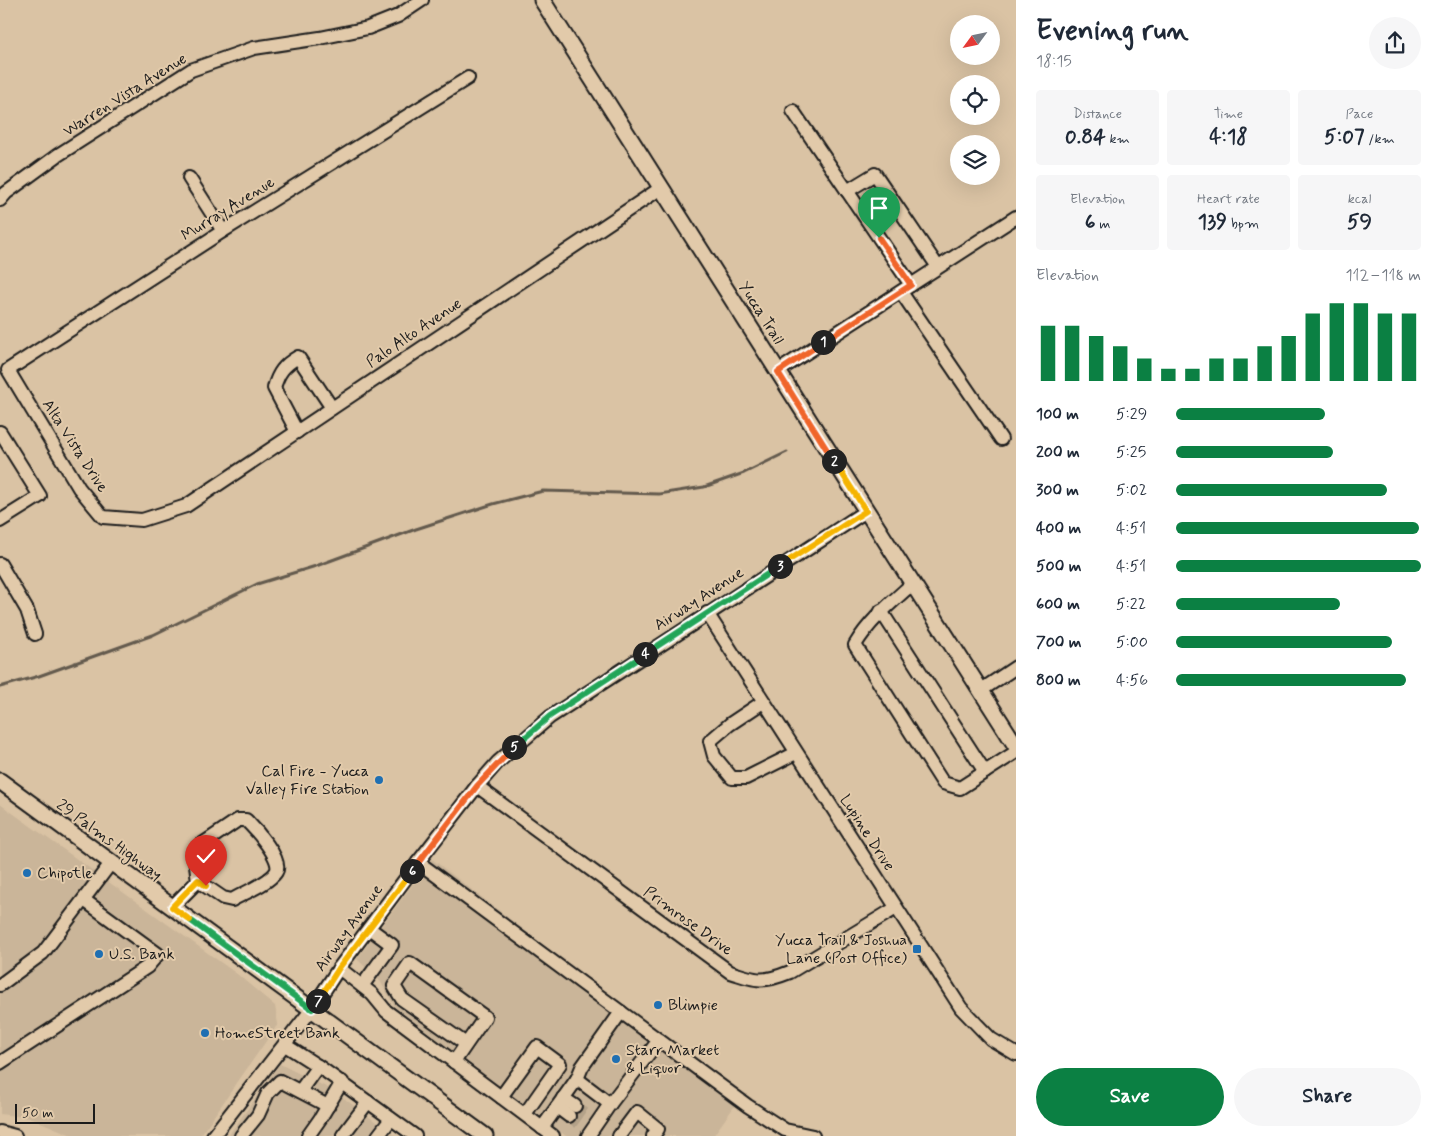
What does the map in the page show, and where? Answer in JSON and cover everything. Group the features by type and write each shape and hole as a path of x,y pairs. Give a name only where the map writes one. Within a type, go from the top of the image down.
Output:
{"main road":[{"name":"Yucca Trail","path":"542,0 1016,746"},
{"name":"29 Palms Highway","path":"1,782 485,1136"}],"street":[{"name":"Warren Vista Avenue","path":"0,200 6,193 58,155 191,70 254,48 320,38 368,28 398,16 422,0"},
{"name":"Murray Avenue","path":"8,370 223,231 468,78"},
{"path":"793,111 847,191 1001,440"},
{"path":"847,191 876,174 938,267"},
{"path":"189,178 223,231"},
{"name":"Palo Alto Avenue","path":"186,506 661,188"},
{"path":"778,372 1016,217"},
{"path":"297,432 274,388 280,371 290,361 298,357 332,408"},
{"name":"Alta Vista Drive","path":"8,370 79,488 103,517 142,520 186,506"},
{"path":"0,432 40,496 0,521"},
{"name":"Airway Avenue","path":"220,1134 241,1101 312,1009 339,968 418,862 498,762 550,716 706,613 866,511"},
{"path":"0,564 27,610 35,634"},
{"path":"912,584 864,630 855,645 942,782 960,788 1016,752"},
{"path":"881,612 985,772"},
{"name":"Lupine Drive","path":"706,613 960,1008 991,1040 1016,1054"},
{"path":"980,691 1016,667"},
{"path":"763,702 730,724 710,742 714,756 732,778 746,778 796,753"},
{"name":"Primrose Drive","path":"477,786 730,972 755,980 773,979 790,972 896,908"},
{"path":"238,820 246,820 256,830 278,865 277,872 267,880 232,900 223,898 198,880 195,857 198,847 238,820"},
{"path":"418,862 748,1106 785,1130 814,1136"},
{"path":"0,985 43,953 111,863"},
{"path":"172,907 198,880"},
{"path":"0,1063 147,967 158,954 84,900"},
{"path":"362,986 392,945 369,928"},
{"path":"454,1062 485,1017 410,963 394,986 402,999 466,1044"},
{"path":"339,968 362,986 386,1011 553,1136"},
{"path":"379,1003 398,993"},
{"path":"542,1128 621,1012"},
{"path":"430,1044 442,1027"},
{"path":"590,1127 659,1040"},
{"path":"284,1045 342,1082 415,1136"},
{"path":"501,1097 537,1047 560,1064 525,1114"},
{"path":"300,1091 318,1066"},
{"path":"577,1079 610,1104"},
{"path":"241,1136 258,1115 268,1093 280,1081 328,1106"},
{"path":"308,1136 342,1082"},
{"path":"241,1101 258,1115"},
{"path":"343,1135 368,1102"},
{"path":"560,1102 572,1111"},
{"path":"619,1136 637,1112 658,1129 653,1136"},
{"path":"378,1136 391,1118"},
{"path":"0,1132 14,1136"}],"shaded area":[{"path":"0,804 237,974 275,1006 278,1024 200,1136 74,1136 31,1118 0,1114"},
{"path":"432,859 741,1097 713,1136 566,1136 395,1007 380,981 357,959"},
{"path":"280,1064 334,1091 395,1136 228,1136"}],"waterway":[{"path":"0,687 39,676 153,635 257,584 316,566 416,529 493,504 543,491 659,494 704,487 744,473 787,452"}],"tunnel":[{"path":"575,1106 589,1117"},
{"path":"569,1116 583,1126"}],"place":[{"name":"Cal Fire - Yucca Valley Fire Station","path":"379,780"},
{"name":"Chipotle","path":"27,873"},
{"name":"Yucca Trail & Joshua Lane (Post Office)","path":"917,949"},
{"name":"U.S. Bank","path":"99,954"},
{"name":"Blimpie","path":"658,1005"},
{"name":"HomeStreet Bank","path":"205,1033"},
{"name":"Starr Market & Liquor","path":"616,1059"}],"route":[{"path":"206,886 198,880 172,907 312,1009 339,968 477,786 498,762 522,740 550,716 706,613 866,511 778,372 911,285 879,238"}]}
